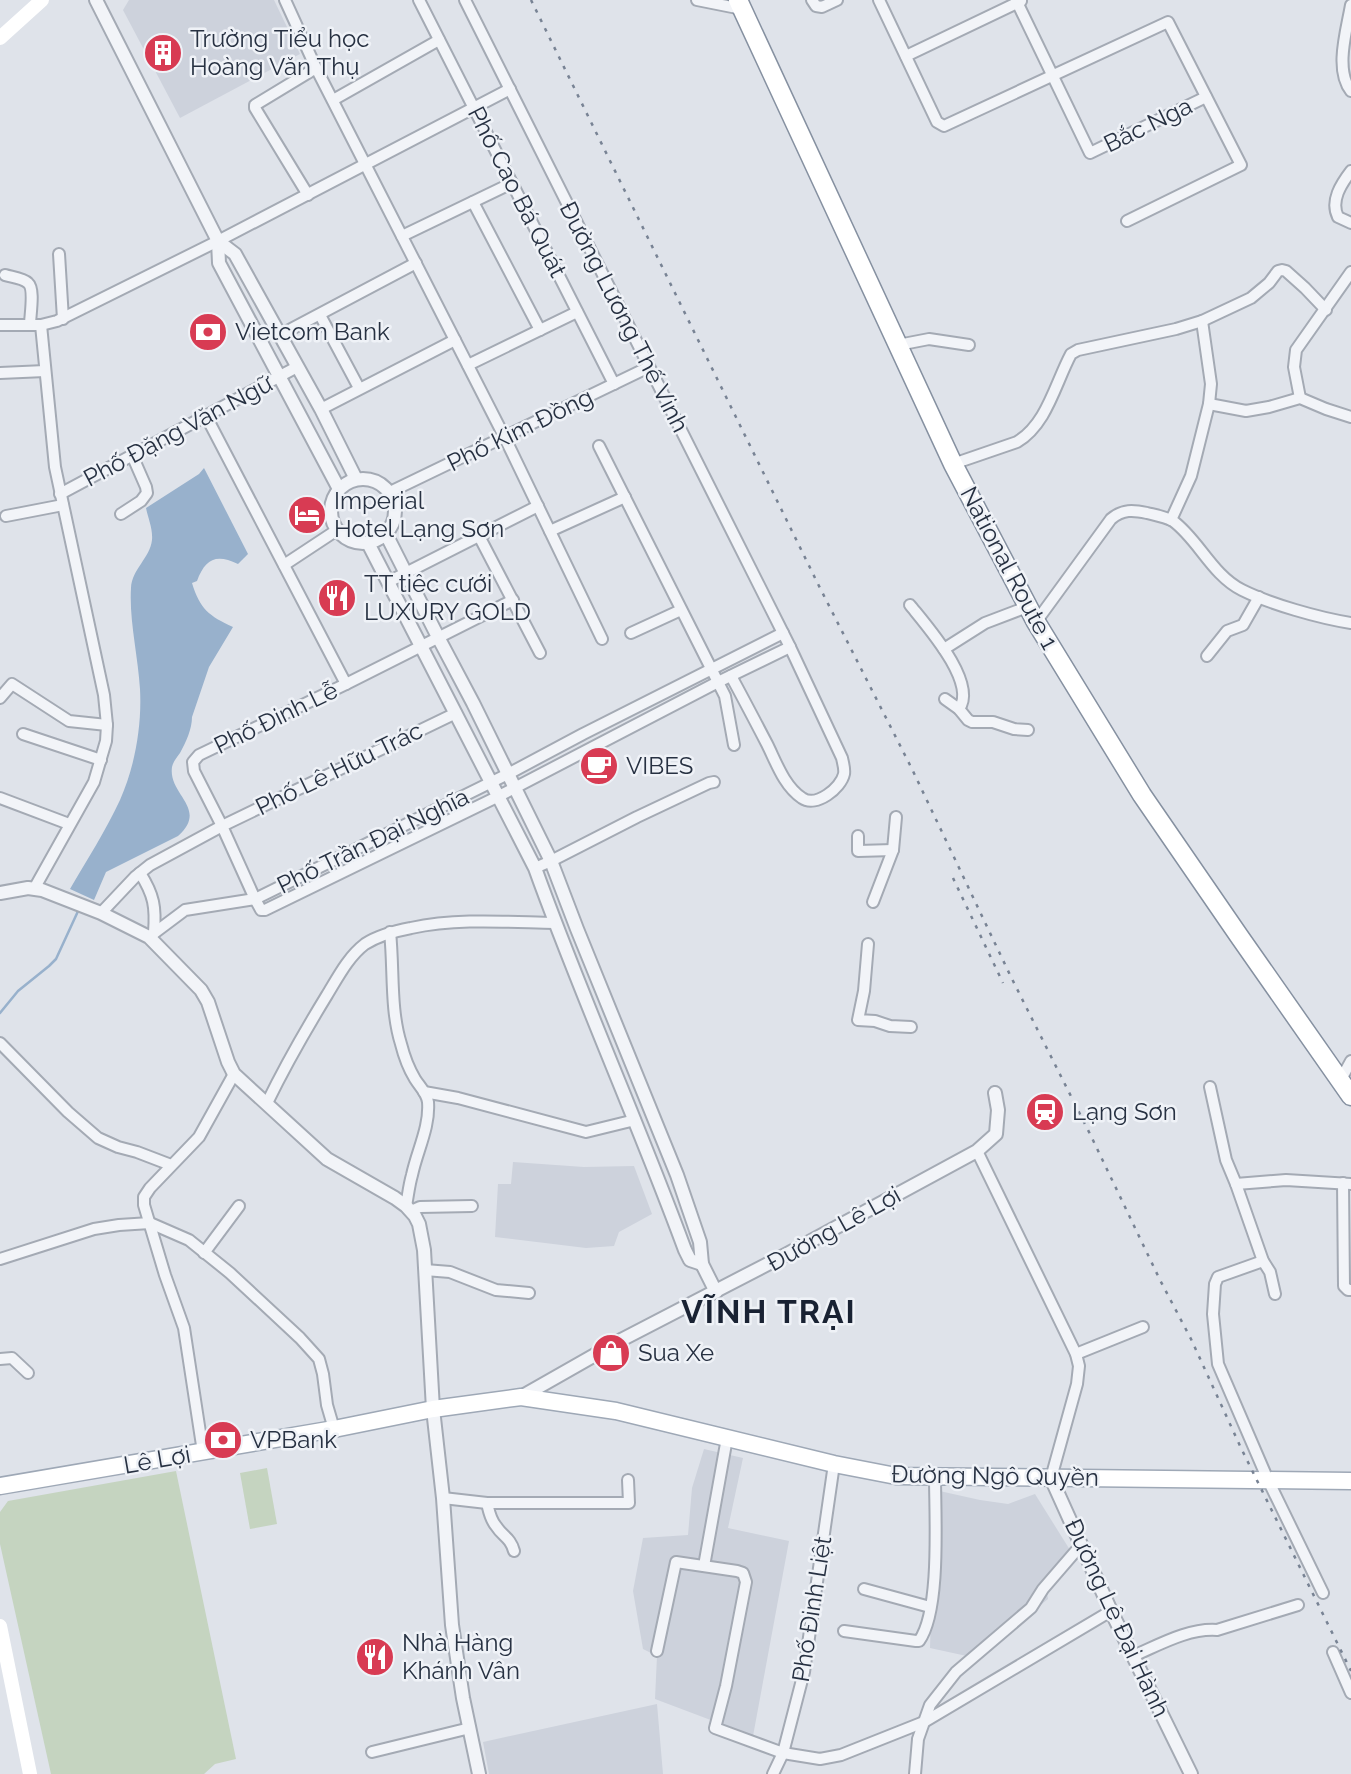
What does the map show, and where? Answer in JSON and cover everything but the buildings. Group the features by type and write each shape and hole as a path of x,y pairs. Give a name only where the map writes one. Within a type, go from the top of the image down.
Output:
{"highway":[{"name":"National Route 1","path":"740,5 953,464 1031,615 1142,795 1351,1096"}],"main road":[{"path":"0,38 42,0"},
{"name":"Lê Lợi","path":"0,1486 334,1429 433,1409 521,1397"},
{"name":"Đường Ngô Quyền","path":"521,1397 616,1411 834,1464 896,1476 1351,1481"},
{"path":"0,1626 29,1774"}],"street":[{"path":"96,0 218,241 234,254 321,409 356,479"},
{"path":"285,0 316,68 505,438 602,639"},
{"name":"Phố Cao Bá Quát","path":"419,0 614,384"},
{"name":"Đường Lương Thế Vinh","path":"465,0 790,647 842,758 845,771 843,778 826,796 814,802 808,801 801,798 786,782 732,676"},
{"path":"697,0 740,5"},
{"path":"812,0 816,6 822,7 837,0"},
{"path":"879,0 937,122 941,125 948,125 1168,22 1241,165 1127,221"},
{"path":"906,56 1019,1 1051,75"},
{"path":"1351,5 1342,69 1351,91"},
{"path":"333,100 439,40"},
{"path":"307,195 255,105 316,68"},
{"name":"Bắc Nga","path":"1051,75 1090,153 1206,97"},
{"path":"0,325 49,324 63,318 218,241 510,89"},
{"path":"1351,171 1341,184 1335,210 1338,217 1351,223"},
{"path":"402,236 512,183"},
{"path":"473,202 540,330"},
{"path":"218,241 219,263 339,489"},
{"path":"59,254 63,318"},
{"path":"279,335 416,263"},
{"path":"953,464 1027,436 1034,429 1071,354 1078,350 1202,321 1251,298 1282,270 1305,288 1326,310"},
{"path":"1300,398 1294,367 1296,350 1351,272"},
{"path":"5,275 26,281 32,291 46,371 55,467 104,695 107,725 106,741 94,782 34,889"},
{"path":"242,309 260,300"},
{"path":"468,365 577,312"},
{"path":"320,315 359,388"},
{"path":"1171,520 1191,476 1209,404 1211,384 1202,321"},
{"path":"898,345 929,339 969,345"},
{"path":"321,409 455,340"},
{"name":"Phố Đặng Văn Ngữ","path":"6,516 61,500 132,456 297,367"},
{"name":"Phố Kim Đồng","path":"390,492 649,367"},
{"path":"0,373 46,371"},
{"path":"1209,404 1246,411 1300,398 1326,410 1351,417"},
{"path":"205,416 346,684"},
{"path":"599,446 718,682 727,703 734,745"},
{"path":"121,514 141,501 147,493 132,456"},
{"path":"366,478 384,485 390,492 396,509 392,527 378,540 368,543 343,536 332,520 333,499 339,489 356,479 366,478"},
{"path":"550,531 625,497"},
{"path":"388,582 538,506"},
{"path":"944,649 985,623 1031,615 1111,519 1128,510 1171,520 1228,580 1240,589 1302,611 1351,623"},
{"path":"284,565 337,530"},
{"path":"386,534 551,861 677,1175 700,1242 702,1265 716,1292"},
{"path":"479,536 540,653"},
{"path":"368,543 534,868 660,1182 684,1250 691,1259 702,1265"},
{"path":"1207,656 1227,631 1243,625 1259,597"},
{"name":"Phố Đinh Lễ","path":"255,900 194,771 193,762 199,755 513,600"},
{"path":"910,606 944,649 960,680 963,702 959,709"},
{"path":"631,633 681,610"},
{"path":"508,774 783,633"},
{"path":"515,788 790,647"},
{"path":"0,698 12,684 69,721 107,725"},
{"path":"945,699 972,722 993,722 1014,729 1028,730"},
{"path":"456,713 473,703"},
{"name":"Phố Lê Hữu Trác","path":"95,911 150,865 222,826 456,713"},
{"path":"23,734 101,760"},
{"path":"583,734 591,748"},
{"name":"Phố Trần Đại Nghĩa","path":"152,935 185,910 255,900 508,774"},
{"path":"534,868 714,782"},
{"name":"Phố Trần Đại Nghĩa","path":"255,900 260,908 265,910 515,788"},
{"path":"0,798 69,824"},
{"path":"873,902 893,850 896,817"},
{"path":"858,836 858,851 893,850"},
{"path":"140,873 154,900 152,935"},
{"path":"0,893 22,888 48,892 152,935 201,990 208,1002 234,1074 327,1159 395,1198 415,1216 422,1234 433,1409 443,1498 452,1625 479,1774"},
{"path":"267,1104 312,1020 355,953 367,943 390,932 439,922 506,922 577,929"},
{"path":"390,932 400,1044 428,1103 421,1149 412,1174 408,1209"},
{"path":"867,944 864,991 858,1020 911,1027"},
{"path":"0,1043 68,1112 98,1138 171,1165"},
{"path":"1340,1081 1351,1060"},
{"path":"618,1079 636,1071"},
{"path":"203,1452 184,1328 165,1275 144,1197 199,1137 234,1074"},
{"path":"1210,1087 1226,1160 1263,1261 1270,1272 1275,1294"},
{"path":"424,1092 458,1098 586,1132 635,1120"},
{"name":"Đường Lê Lợi","path":"521,1397 623,1339 716,1292 977,1151 996,1134 998,1110 995,1093"},
{"path":"977,1151 1076,1354 1079,1366 1077,1384 1051,1478"},
{"path":"660,1182 677,1175"},
{"path":"1236,1184 1286,1180 1347,1183 1344,1286 1351,1290"},
{"path":"204,1252 239,1206"},
{"path":"408,1209 472,1206"},
{"path":"0,1259 94,1229 150,1223 189,1240 279,1318 318,1359 334,1429"},
{"path":"1263,1261 1218,1277 1213,1314 1218,1364 1268,1480 1323,1593"},
{"path":"425,1270 450,1272 496,1290 529,1293"},
{"path":"1076,1354 1143,1327"},
{"path":"0,1359 12,1358 28,1373"},
{"path":"704,1566 727,1438"},
{"name":"Phố Đinh Liệt","path":"773,1774 783,1752 804,1672 834,1464"},
{"path":"844,1631 919,1641 926,1629 935,1581 935,1477"},
{"name":"Đường Lê Đại Hành","path":"1051,1478 1111,1611 1191,1774"},
{"path":"443,1498 487,1503 629,1503 628,1480"},
{"path":"487,1503 493,1523 508,1537 514,1551"},
{"path":"915,1774 918,1739 930,1705 956,1672 1031,1608 1081,1545"},
{"path":"657,1651 676,1562 743,1573 746,1581 715,1728 783,1752 820,1759 841,1755 924,1722 1111,1611"},
{"path":"864,1589 930,1607"},
{"path":"1133,1656 1188,1634 1217,1630 1298,1605"},
{"path":"1333,1653 1351,1693"},
{"path":"372,1752 470,1728"}],"shaded area":[{"path":"129,0 274,0 300,54 180,118 123,10"},
{"path":"513,1162 584,1167 634,1166 652,1214 619,1232 614,1246 586,1248 495,1237 498,1184 511,1184"},
{"path":"704,1449 743,1458 728,1528 789,1541 753,1736 655,1699 657,1656 643,1649 633,1591 643,1538 688,1535 692,1488"},
{"path":"935,1490 1008,1504 1035,1494 1075,1558 1047,1592 1048,1599 976,1658 930,1648"},
{"path":"657,1704 663,1774 489,1774 483,1742"}],"green space":[{"path":"267,1468 277,1524 250,1529 240,1473"},
{"path":"176,1471 236,1759 215,1764 204,1774 51,1774 0,1544 0,1512 8,1501"}],"water":[{"path":"204,468 248,554 238,564 223,559 212,560 207,563 197,581 192,583 206,611 233,627 209,667 188,735 172,767 172,777 189,809 190,817 178,836 106,872 94,900 70,889 120,800 130,774 136,746 140,689 131,613 131,588 134,575 151,546 151,528 146,508 199,474"}],"waterway":[{"path":"0,1013 18,991 56,959 79,909"}],"railway":[{"path":"531,0 912,769 1351,1671"},
{"path":"953,878 1003,983"}],"place":[{"name":"Trường Tiểu học Hoàng Văn Thụ","path":"163,53"},
{"name":"Vietcom Bank","path":"208,332"},
{"name":"Imperial Hotel Lạng Sơn","path":"307,515"},
{"name":"TT tiêc cưới LUXURY GOLD","path":"337,598"},
{"name":"VIBES","path":"599,766"},
{"name":"Lạng Sơn","path":"1045,1112"},
{"name":"Sua Xe","path":"611,1353"},
{"name":"VPBank","path":"223,1440"},
{"name":"Nhà Hàng Khánh Vân","path":"375,1657"}],"district":[{"name":"VĨNH TRẠI","path":"769,1312"}]}
